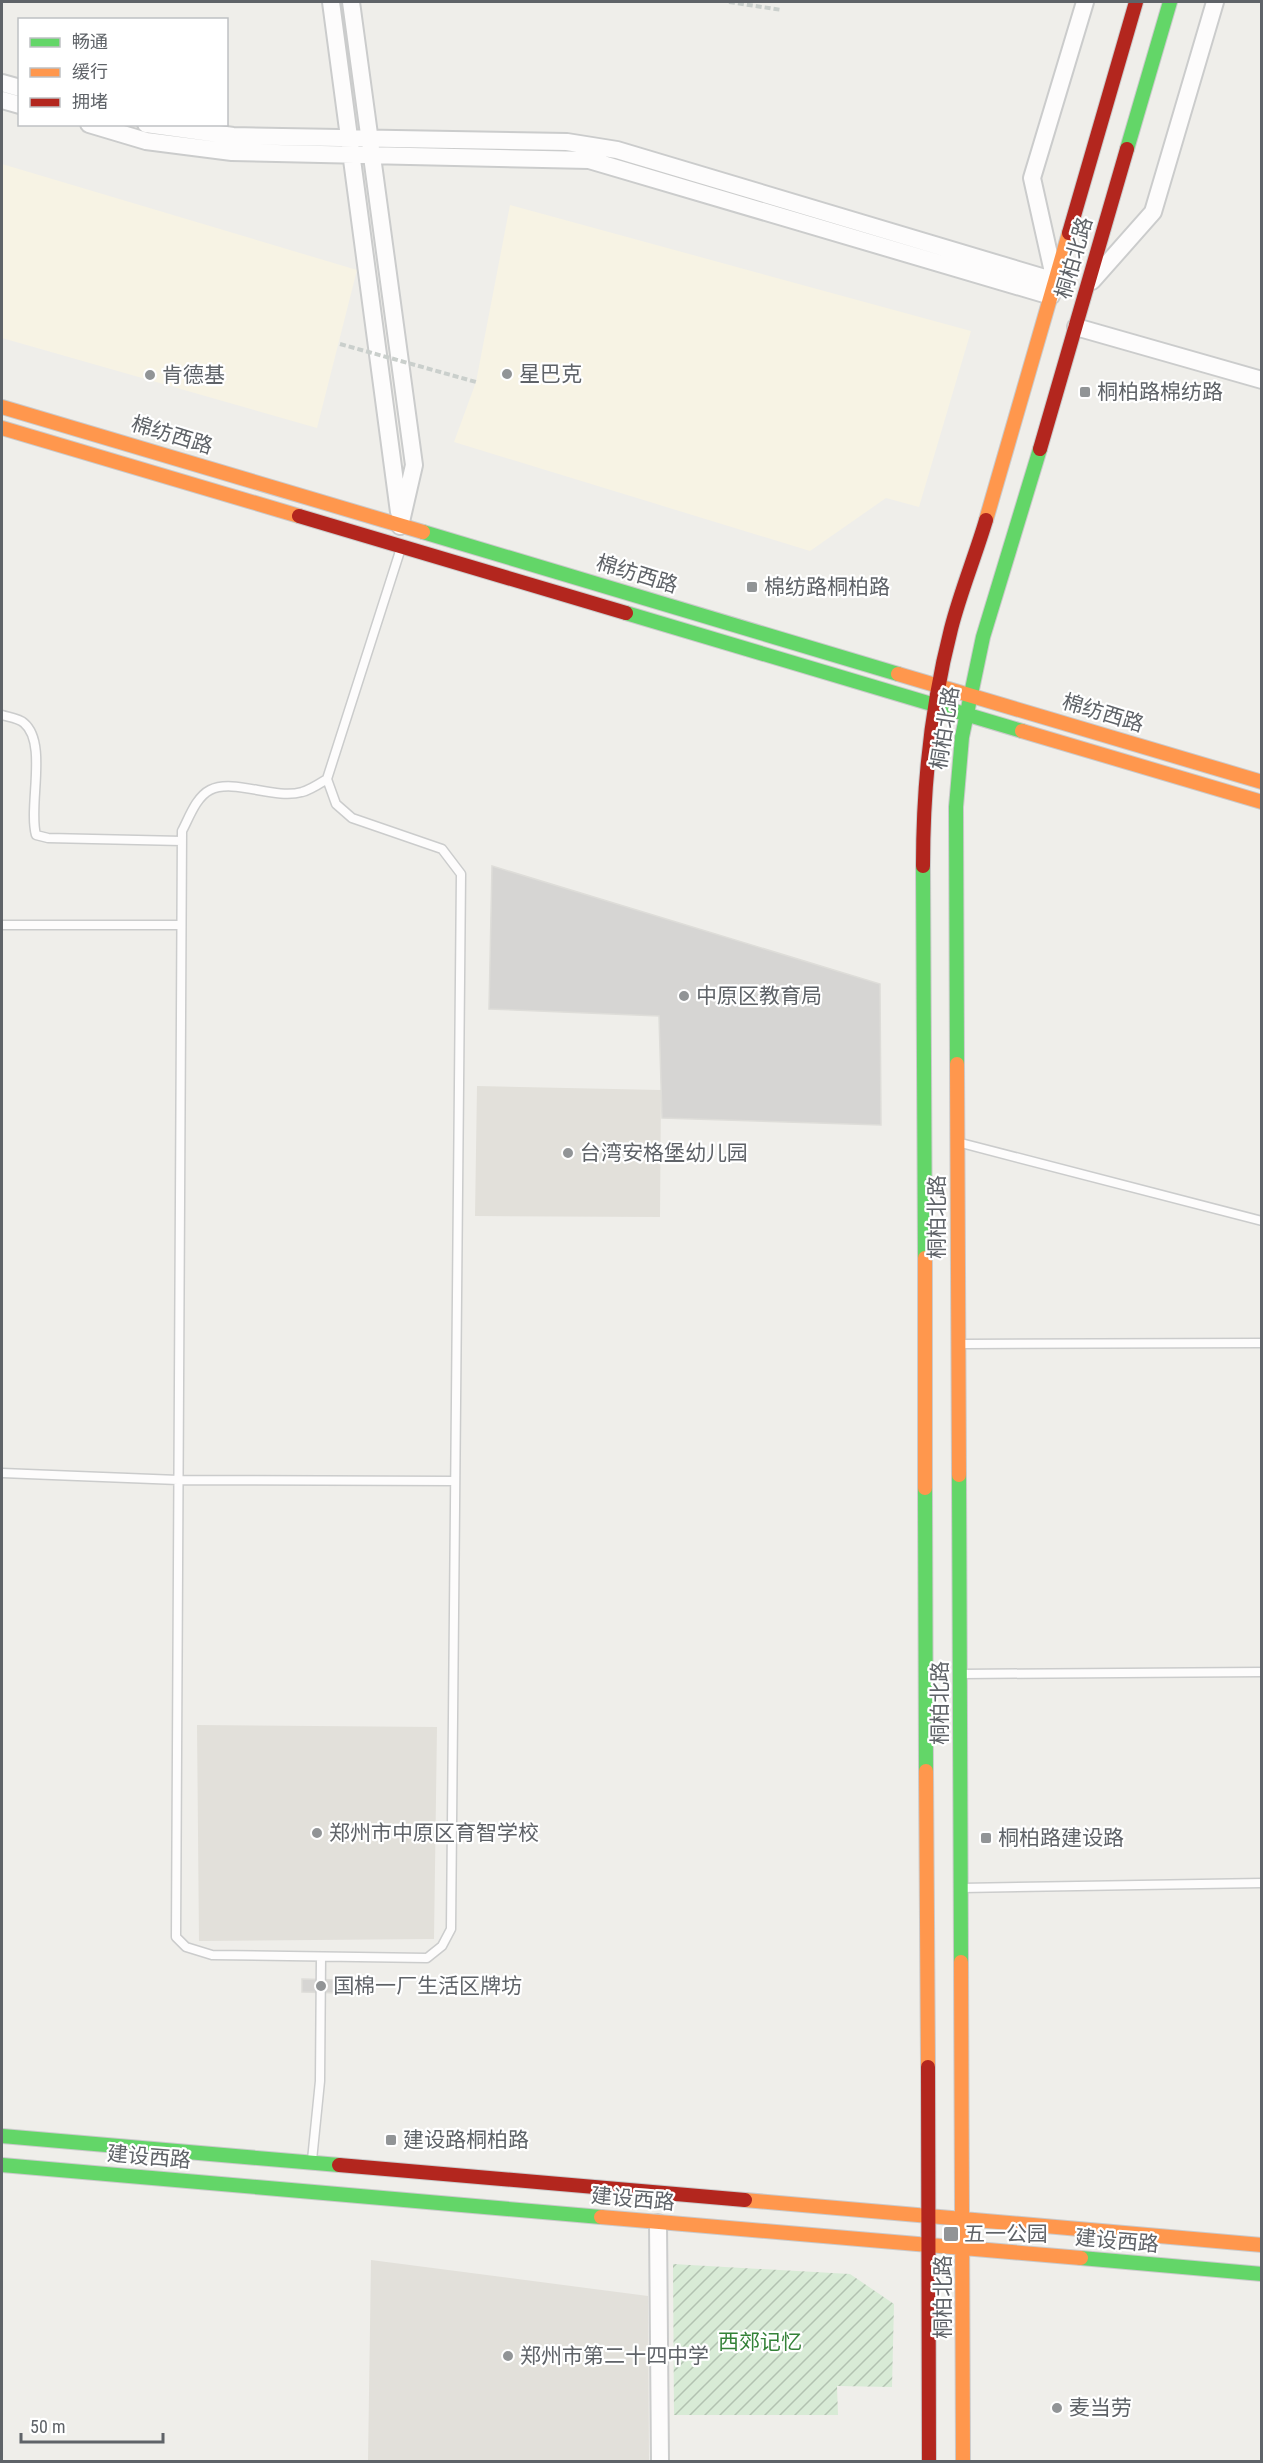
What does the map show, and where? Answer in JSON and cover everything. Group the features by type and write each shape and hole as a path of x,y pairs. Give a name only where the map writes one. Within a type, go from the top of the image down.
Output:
{"main road":[{"name":"桐柏北路","path":"929,2462 930,2217 923,807 930,732 951,628 1136,2"},
{"name":"桐柏北路","path":"963,2462 964,2220 956,807 961,747 983,637 1014,540 1170,2"},
{"name":"棉纺西路","path":"2,406 1262,782"},
{"name":"棉纺西路","path":"2,428 1262,802"},
{"name":"建设西路","path":"2,2136 1262,2245"},
{"name":"建设西路","path":"2,2165 1262,2274"}],"street":[{"path":"331,2 400,526"},
{"path":"351,2 414,465 400,526"},
{"path":"160,126 233,136 350,146 567,142 617,150 1053,289 1032,178 1085,2"},
{"path":"1088,286 1153,212 1215,2"},
{"path":"2,83 18,87"},
{"path":"2,100 18,104"},
{"path":"96,126 146,141 198,149 350,146"},
{"path":"1076,327 1262,380"},
{"path":"658,2223 660,2462"}],"lane":[{"path":"327,779 302,792 285,794 226,787 212,789 201,797 182,831 176,1937 186,1947 212,1955 427,1958 442,1946 451,1929 461,874 441,849 352,818 336,804 327,779 401,547"},
{"path":"2,715 23,721 31,732 35,747 36,835 48,838 182,841"},
{"path":"2,925 182,925"},
{"path":"958,1143 1262,1221"},
{"path":"959,1344 1262,1343"},
{"path":"2,1473 178,1480 455,1481"},
{"path":"961,1674 1262,1672"},
{"path":"962,1888 1262,1883"},
{"path":"312,2163 320,2081 321,1956"}],"path":[{"path":"729,2 782,10"},
{"path":"340,344 476,382"}],"shaded area":[{"path":"2,164 357,270 317,428 2,338"},
{"path":"510,205 971,331 919,507 886,498 810,551 454,442 476,382"},
{"name":"台湾安格堡幼儿园","path":"477,1086 661,1090 660,1217 475,1216"},
{"name":"郑州市中原区育智学校","path":"197,1725 437,1727 434,1939 199,1941"},
{"name":"郑州市第二十四中学","path":"371,2260 648,2296 649,2461 368,2461"}],"green space":[{"name":"西郊记忆","path":"673,2264 850,2274 894,2304 892,2387 837,2386 838,2415 674,2415"}],"building":[{"name":"中原区教育局","path":"492,866 880,984 881,1125 662,1118 659,1016 489,1009"},
{"name":"国棉一厂生活区牌坊","path":"302,1979 340,1980 340,1993 302,1992"}],"traffic: fast":[{"path":"1127,149 1170,2"},
{"path":"957,1064 956,807 962,737 983,637 1040,449"},
{"path":"423,532 898,674"},
{"path":"626,613 1022,731"},
{"path":"923,866 925,1258"},
{"path":"959,1475 961,1962"},
{"path":"925,1488 926,1771"},
{"path":"2,2136 339,2165"},
{"path":"2,2165 601,2217"},
{"path":"1081,2258 1262,2274"}],"traffic: slow":[{"path":"986,520 1069,233"},
{"path":"2,407 423,532"},
{"path":"2,428 299,516"},
{"path":"898,674 1262,782"},
{"path":"1022,731 1262,802"},
{"path":"957,1064 959,1475"},
{"path":"925,1258 925,1488"},
{"path":"926,1771 928,2067"},
{"path":"961,1962 963,2462"},
{"path":"745,2200 1262,2245"},
{"path":"601,2217 1081,2258"}],"traffic: jam":[{"path":"1069,233 1136,2"},
{"path":"1040,449 1127,149"},
{"path":"299,516 626,613"},
{"path":"923,866 927,776 938,688 955,615 986,520"},
{"path":"928,2067 929,2462"},
{"path":"339,2165 745,2200"}],"place":[{"name":"星巴克","path":"507,374"},
{"name":"肯德基","path":"150,375"},
{"name":"桐柏路棉纺路","path":"1085,392"},
{"name":"棉纺路桐柏路","path":"752,587"},
{"name":"中原区教育局","path":"684,996"},
{"name":"台湾安格堡幼儿园","path":"568,1153"},
{"name":"郑州市中原区育智学校","path":"317,1833"},
{"name":"桐柏路建设路","path":"986,1838"},
{"name":"国棉一厂生活区牌坊","path":"321,1986"},
{"name":"建设路桐柏路","path":"391,2140"},
{"name":"五一公园","path":"951,2234"},
{"name":"郑州市第二十四中学","path":"508,2356"},
{"name":"麦当劳","path":"1057,2408"}]}
